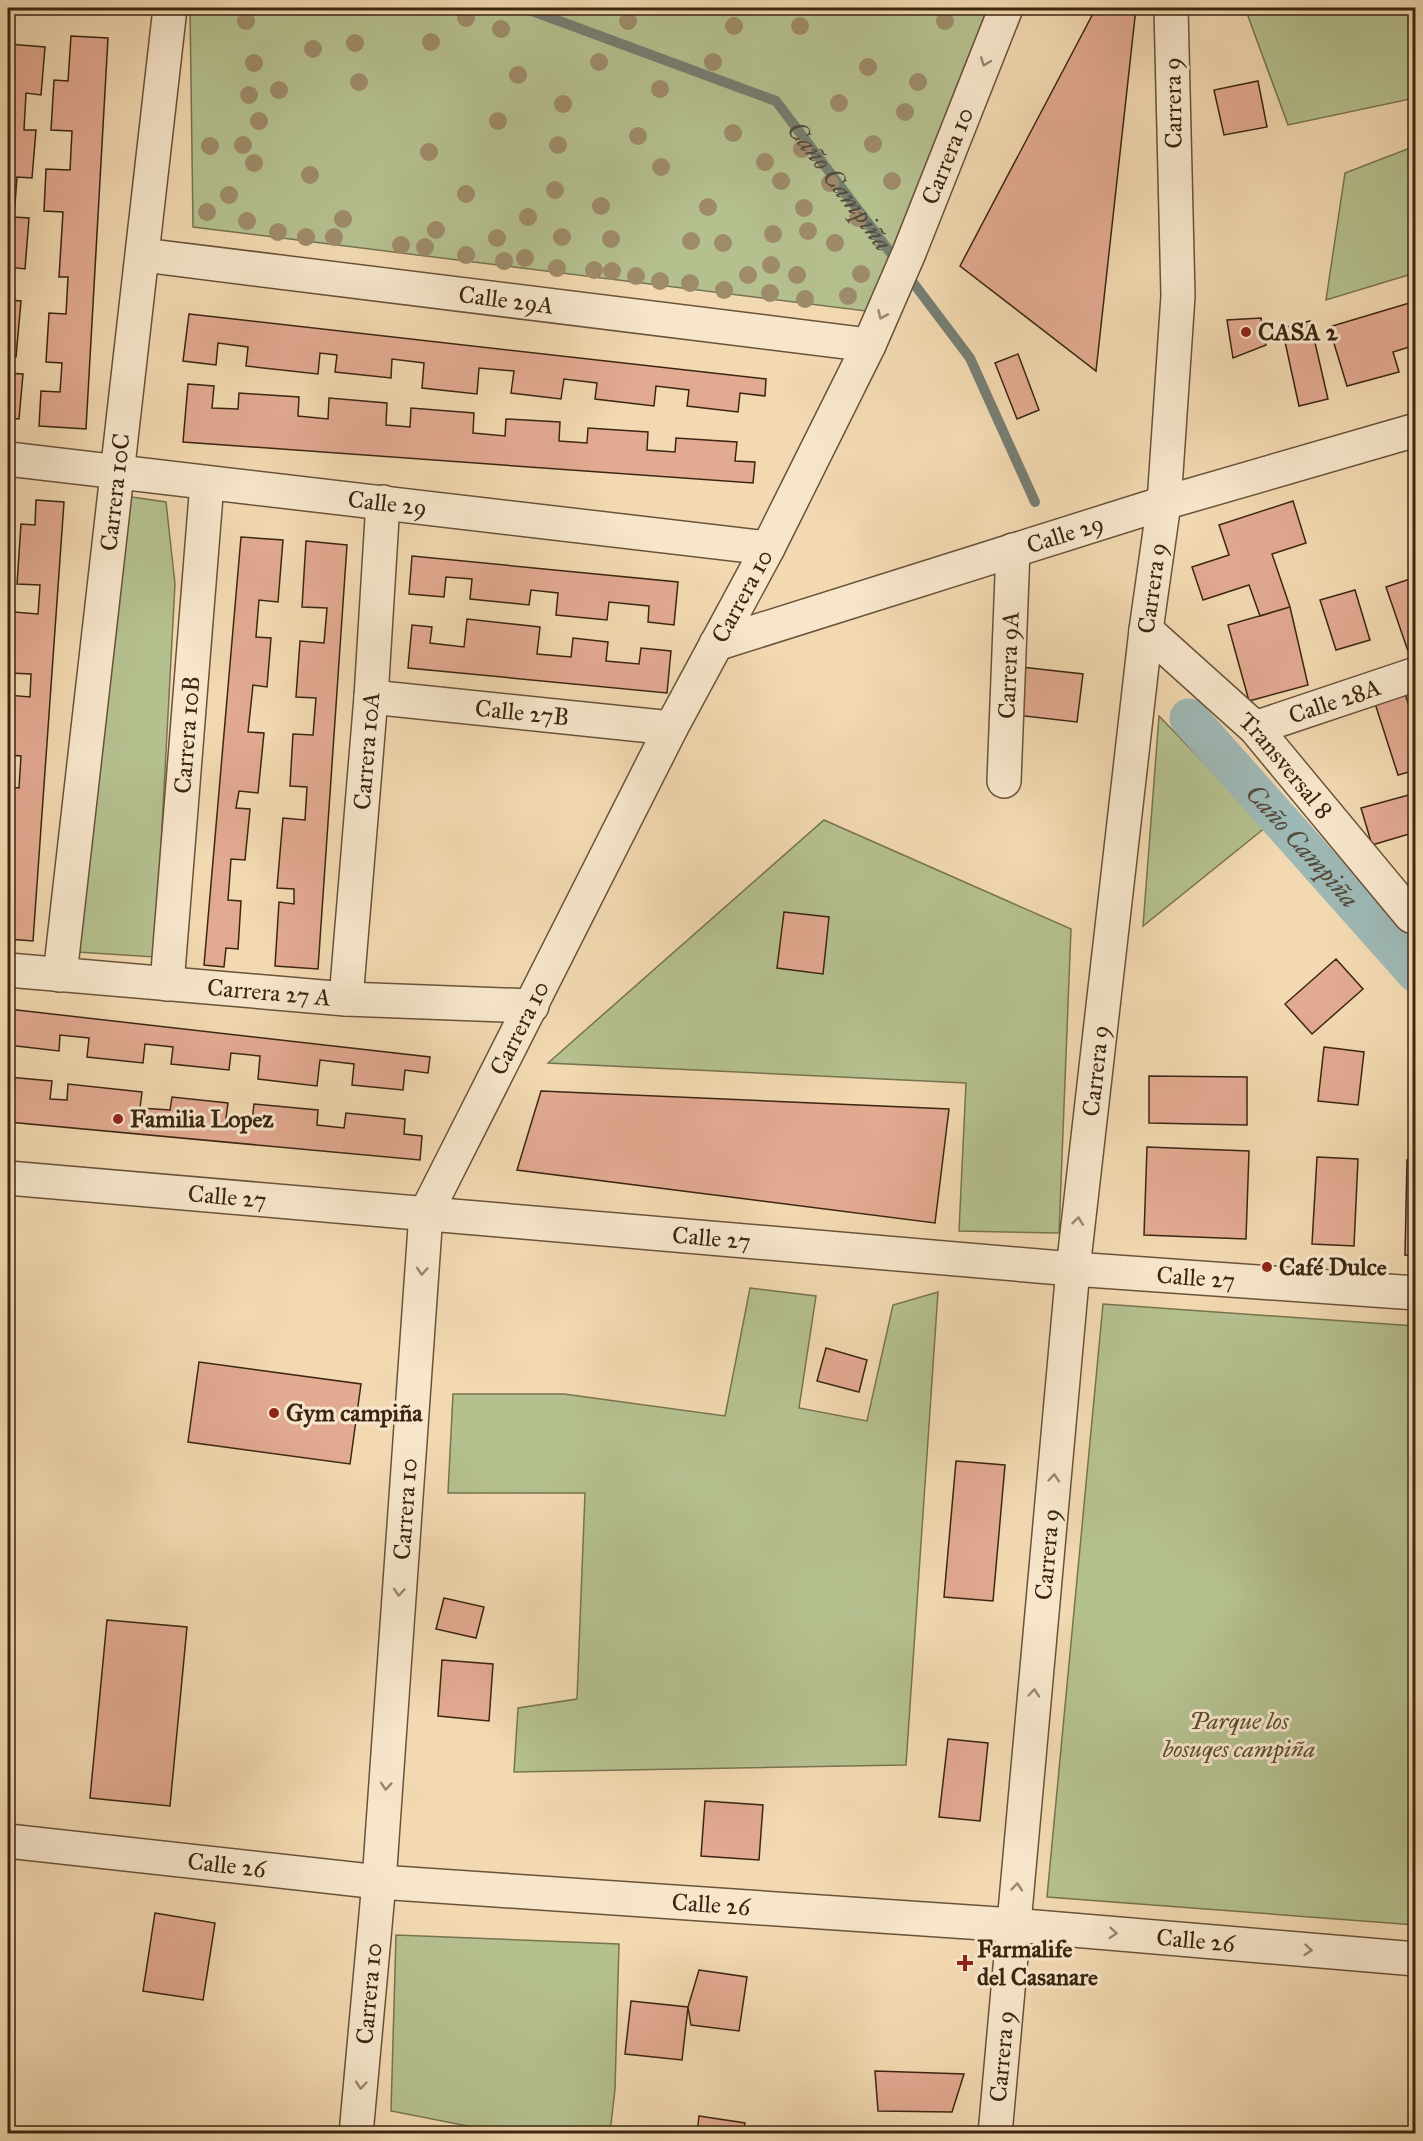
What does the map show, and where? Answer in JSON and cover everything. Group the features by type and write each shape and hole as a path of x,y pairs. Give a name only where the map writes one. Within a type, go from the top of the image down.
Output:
{"street":[{"name":"Carrera 10C","path":"60,975 170,8"},
{"name":"Carrera 10","path":"356,2133 379,1882 426,1213 671,728 768,548 869,345 909,253 1006,8"},
{"name":"Carrera 9","path":"994,2133 1073,1269 1146,630 1164,503 1178,296 1171,8"},
{"name":"Calle 29A","path":"143,255 869,345"},
{"name":"Calle 29","path":"716,644 1164,503 1414,434"},
{"name":"Calle 29","path":"8,459 768,548"},
{"name":"Carrera 10B","path":"166,984 207,483"},
{"name":"Carrera 10A","path":"346,999 371,697 383,502"},
{"name":"Carrera 9A","path":"1004,781 1013,550"},
{"name":"Transversal 8","path":"1146,630 1255,728 1413,917"},
{"name":"Calle 28A","path":"1255,728 1416,674"},
{"name":"Calle 27B","path":"371,697 671,728"},
{"name":"Carrera 27 A","path":"8,970 346,999 532,1006"},
{"name":"Calle 27","path":"8,1178 1073,1269 1416,1293"},
{"name":"Calle 26","path":"8,1841 379,1882 1013,1925 1416,1959"}],"green space":[{"path":"190,8 993,8 866,311 193,227"},
{"path":"1245,8 1415,8 1415,98 1288,125"},
{"path":"1415,146 1415,273 1326,300 1345,173"},
{"path":"125,496 166,502 175,584 155,957 77,952"},
{"path":"1159,716 1266,827 1143,926"},
{"path":"824,820 1071,929 1059,1233 959,1231 966,1083 548,1063"},
{"path":"750,1288 816,1296 799,1408 867,1421 893,1305 938,1292 906,1765 514,1772 518,1708 577,1699 585,1493 448,1493 453,1394 564,1394 725,1416"},
{"name":"Parque los bosuqes campiña","path":"1103,1304 1415,1326 1415,1925 1047,1897"},
{"path":"396,1935 619,1944 615,2089 610,2133 503,2133 391,2111"}],"building":[{"path":"1096,8 1136,8 1096,371 960,266"},
{"path":"71,36 108,38 86,429 39,426 41,391 60,392 62,363 46,362 49,313 66,314 68,277 59,277 63,212 44,211 46,169 70,170 72,131 51,130 54,80 68,81"},
{"path":"8,44 45,47 41,95 26,93 24,130 36,130 32,178 17,177 14,217 29,218 25,269 10,267 8,293"},
{"path":"1258,81 1267,127 1224,135 1214,90"},
{"path":"8,300 21,301 16,357 8,356"},
{"path":"1416,301 1416,345 1393,352 1399,372 1347,386 1329,327"},
{"path":"189,314 766,379 765,396 740,393 738,412 687,406 689,390 656,386 654,406 595,399 597,383 564,379 561,399 511,393 514,371 479,368 477,394 422,388 424,363 392,359 391,378 335,372 337,355 320,353 318,374 246,366 248,347 218,343 216,365 183,361"},
{"name":"CASA 2","path":"1261,318 1266,345 1233,358 1227,320"},
{"path":"1310,321 1328,399 1299,406 1282,328"},
{"path":"1018,354 1039,410 1017,419 995,363"},
{"path":"8,373 23,374 19,419 8,418"},
{"path":"188,384 214,386 212,408 238,409 239,393 299,397 298,416 328,419 329,398 387,403 386,425 410,427 411,408 474,413 473,433 505,436 506,419 560,422 559,441 587,443 588,428 648,432 647,450 675,452 676,438 737,442 735,461 755,462 753,483 183,442"},
{"path":"36,500 64,502 33,941 8,939 8,874 12,874 14,844 8,844 8,787 19,788 21,756 8,755 8,695 30,697 31,674 10,673 14,612 38,614 40,585 17,584 21,524 35,525"},
{"path":"1293,501 1306,543 1272,554 1290,607 1260,616 1249,585 1203,600 1192,567 1229,555 1219,525"},
{"path":"241,537 283,540 278,602 259,600 256,637 271,638 267,687 253,685 248,732 264,733 258,793 239,791 236,808 250,809 245,860 231,859 228,900 241,901 238,949 226,948 224,967 204,965"},
{"path":"306,541 347,545 318,969 275,966 279,902 294,904 294,889 277,888 283,818 305,820 307,787 290,786 293,734 313,735 316,698 296,697 300,641 324,643 327,608 302,607"},
{"path":"412,556 678,582 674,625 648,622 649,606 609,602 607,620 556,615 558,593 531,590 529,605 470,599 472,579 446,577 444,597 409,594"},
{"path":"1416,577 1416,659 1411,660 1386,587"},
{"path":"1355,590 1370,640 1336,650 1320,600"},
{"path":"1290,607 1308,685 1249,701 1228,625"},
{"path":"467,619 540,627 537,654 571,657 573,638 608,642 606,661 639,664 641,648 671,651 667,693 408,668 412,625 432,627 430,643 464,647"},
{"path":"1021,667 1083,674 1077,722 1016,715"},
{"path":"1402,685 1416,726 1416,770 1398,775 1372,694"},
{"path":"1416,793 1416,832 1372,845 1361,808"},
{"path":"784,912 829,917 823,974 777,968"},
{"path":"1336,959 1363,989 1312,1034 1285,1004"},
{"path":"8,1009 430,1057 428,1073 405,1070 403,1090 352,1085 354,1064 320,1060 317,1086 258,1079 260,1056 231,1053 229,1070 171,1064 173,1047 145,1044 143,1063 87,1057 89,1038 60,1035 59,1051 8,1045"},
{"path":"1324,1047 1364,1052 1358,1105 1318,1101"},
{"path":"1149,1076 1247,1077 1247,1125 1149,1123"},
{"name":"Familia Lopez","path":"8,1077 52,1081 50,1099 67,1100 68,1084 142,1092 140,1108 170,1110 172,1097 228,1103 226,1118 252,1121 254,1104 318,1110 317,1125 344,1128 346,1113 405,1119 404,1134 422,1136 420,1160 8,1122"},
{"path":"541,1091 949,1109 935,1223 517,1170"},
{"path":"1147,1147 1249,1151 1246,1239 1144,1235"},
{"path":"1317,1157 1358,1159 1354,1246 1312,1244"},
{"path":"1407,1160 1416,1160 1416,1256 1405,1255"},
{"path":"826,1348 867,1360 859,1392 817,1381"},
{"name":"Gym campiña","path":"199,1362 361,1384 350,1464 188,1442"},
{"path":"956,1461 1005,1465 993,1601 944,1597"},
{"path":"444,1598 484,1607 476,1638 436,1629"},
{"path":"107,1620 187,1627 170,1806 90,1798"},
{"path":"442,1660 493,1664 489,1721 438,1716"},
{"path":"948,1739 988,1743 980,1821 939,1817"},
{"path":"705,1801 763,1805 759,1860 701,1856"},
{"path":"155,1913 215,1923 203,2000 143,1991"},
{"path":"699,1970 747,1977 739,2031 691,2025 688,2007"},
{"path":"631,2001 688,2007 682,2060 625,2054"},
{"path":"875,2071 964,2074 952,2112 878,2111"},
{"path":"699,2116 745,2123 743,2134 697,2134"}],"waterway":[{"name":"Caño Campiña","path":"524,8 776,101 970,358 1035,502"},
{"name":"Caño Campiña","path":"1189,718 1416,973"}],"place":[{"name":"CASA 2","path":"1246,332"},
{"name":"Familia Lopez","path":"118,1119"},
{"name":"Café Dulce","path":"1267,1267"},
{"name":"Gym campiña","path":"274,1413"},
{"name":"Farmalife del Casanare","path":"965,1963"}]}
